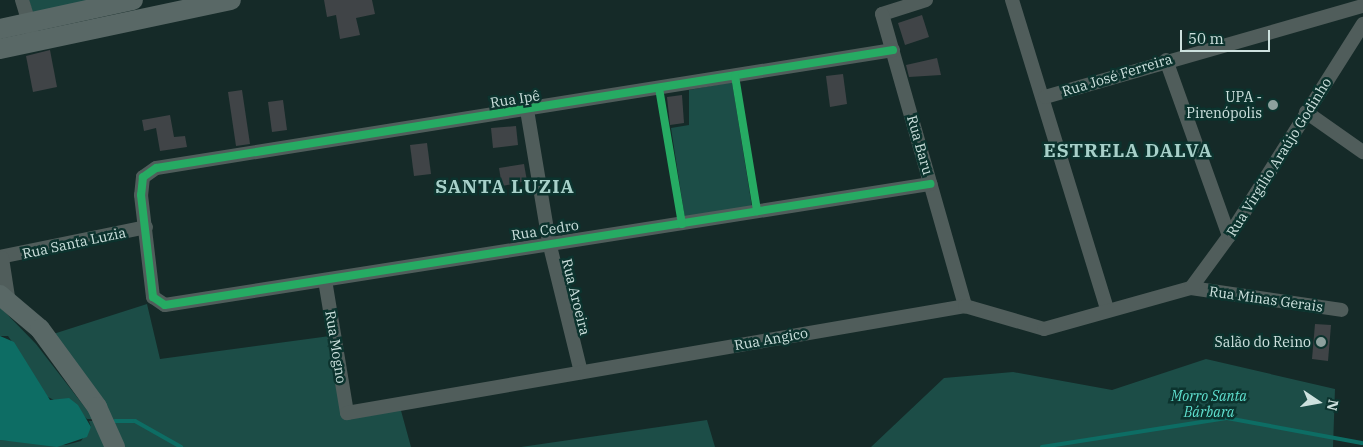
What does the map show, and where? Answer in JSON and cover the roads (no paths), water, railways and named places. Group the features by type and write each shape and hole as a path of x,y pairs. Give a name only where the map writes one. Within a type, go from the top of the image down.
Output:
{"street":[{"path":"22,0 35,44"},
{"path":"0,29 133,0"},
{"path":"0,49 35,44 230,0"},
{"name":"Rua Baru","path":"926,0 882,14 965,306"},
{"path":"1012,0 1045,97 1107,308"},
{"name":"Rua José Ferreira","path":"1045,97 1166,60 1363,6"},
{"path":"67,15 72,35"},
{"name":"Rua Virgílio Araújo Godinho","path":"1190,288 1229,236 1363,24"},
{"name":"Rua Ipê","path":"146,227 143,176 156,168 893,50"},
{"path":"1166,60 1229,236"},
{"name":"Rua Aroeira","path":"527,110 549,242 581,372"},
{"path":"1306,112 1363,152"},
{"name":"Rua Cedro","path":"146,227 153,297 165,305 549,242 930,184"},
{"name":"Rua Santa Luzia","path":"4,299 1,258 146,227"},
{"name":"Rua Mogno","path":"325,280 347,413"},
{"name":"Rua Angico","path":"347,413 965,306 1044,329 1107,308 1190,288"},
{"name":"Rua Minas Gerais","path":"1190,288 1341,310"},
{"path":"4,299 40,329 97,407 115,447"}],"waterway":[{"path":"1042,447 1227,418 1362,443"},
{"path":"115,421 135,421 181,447"}],"place":[{"name":"UPA - Pirenópolis","path":"1273,105"},
{"name":"Salão do Reino","path":"1321,342"}],"district":[{"name":"ESTRELA DALVA","path":"1128,151"},
{"name":"SANTA LUZIA","path":"505,187"}],"park label":[{"name":"Morro Santa Bárbara","path":"1209,404"}]}
